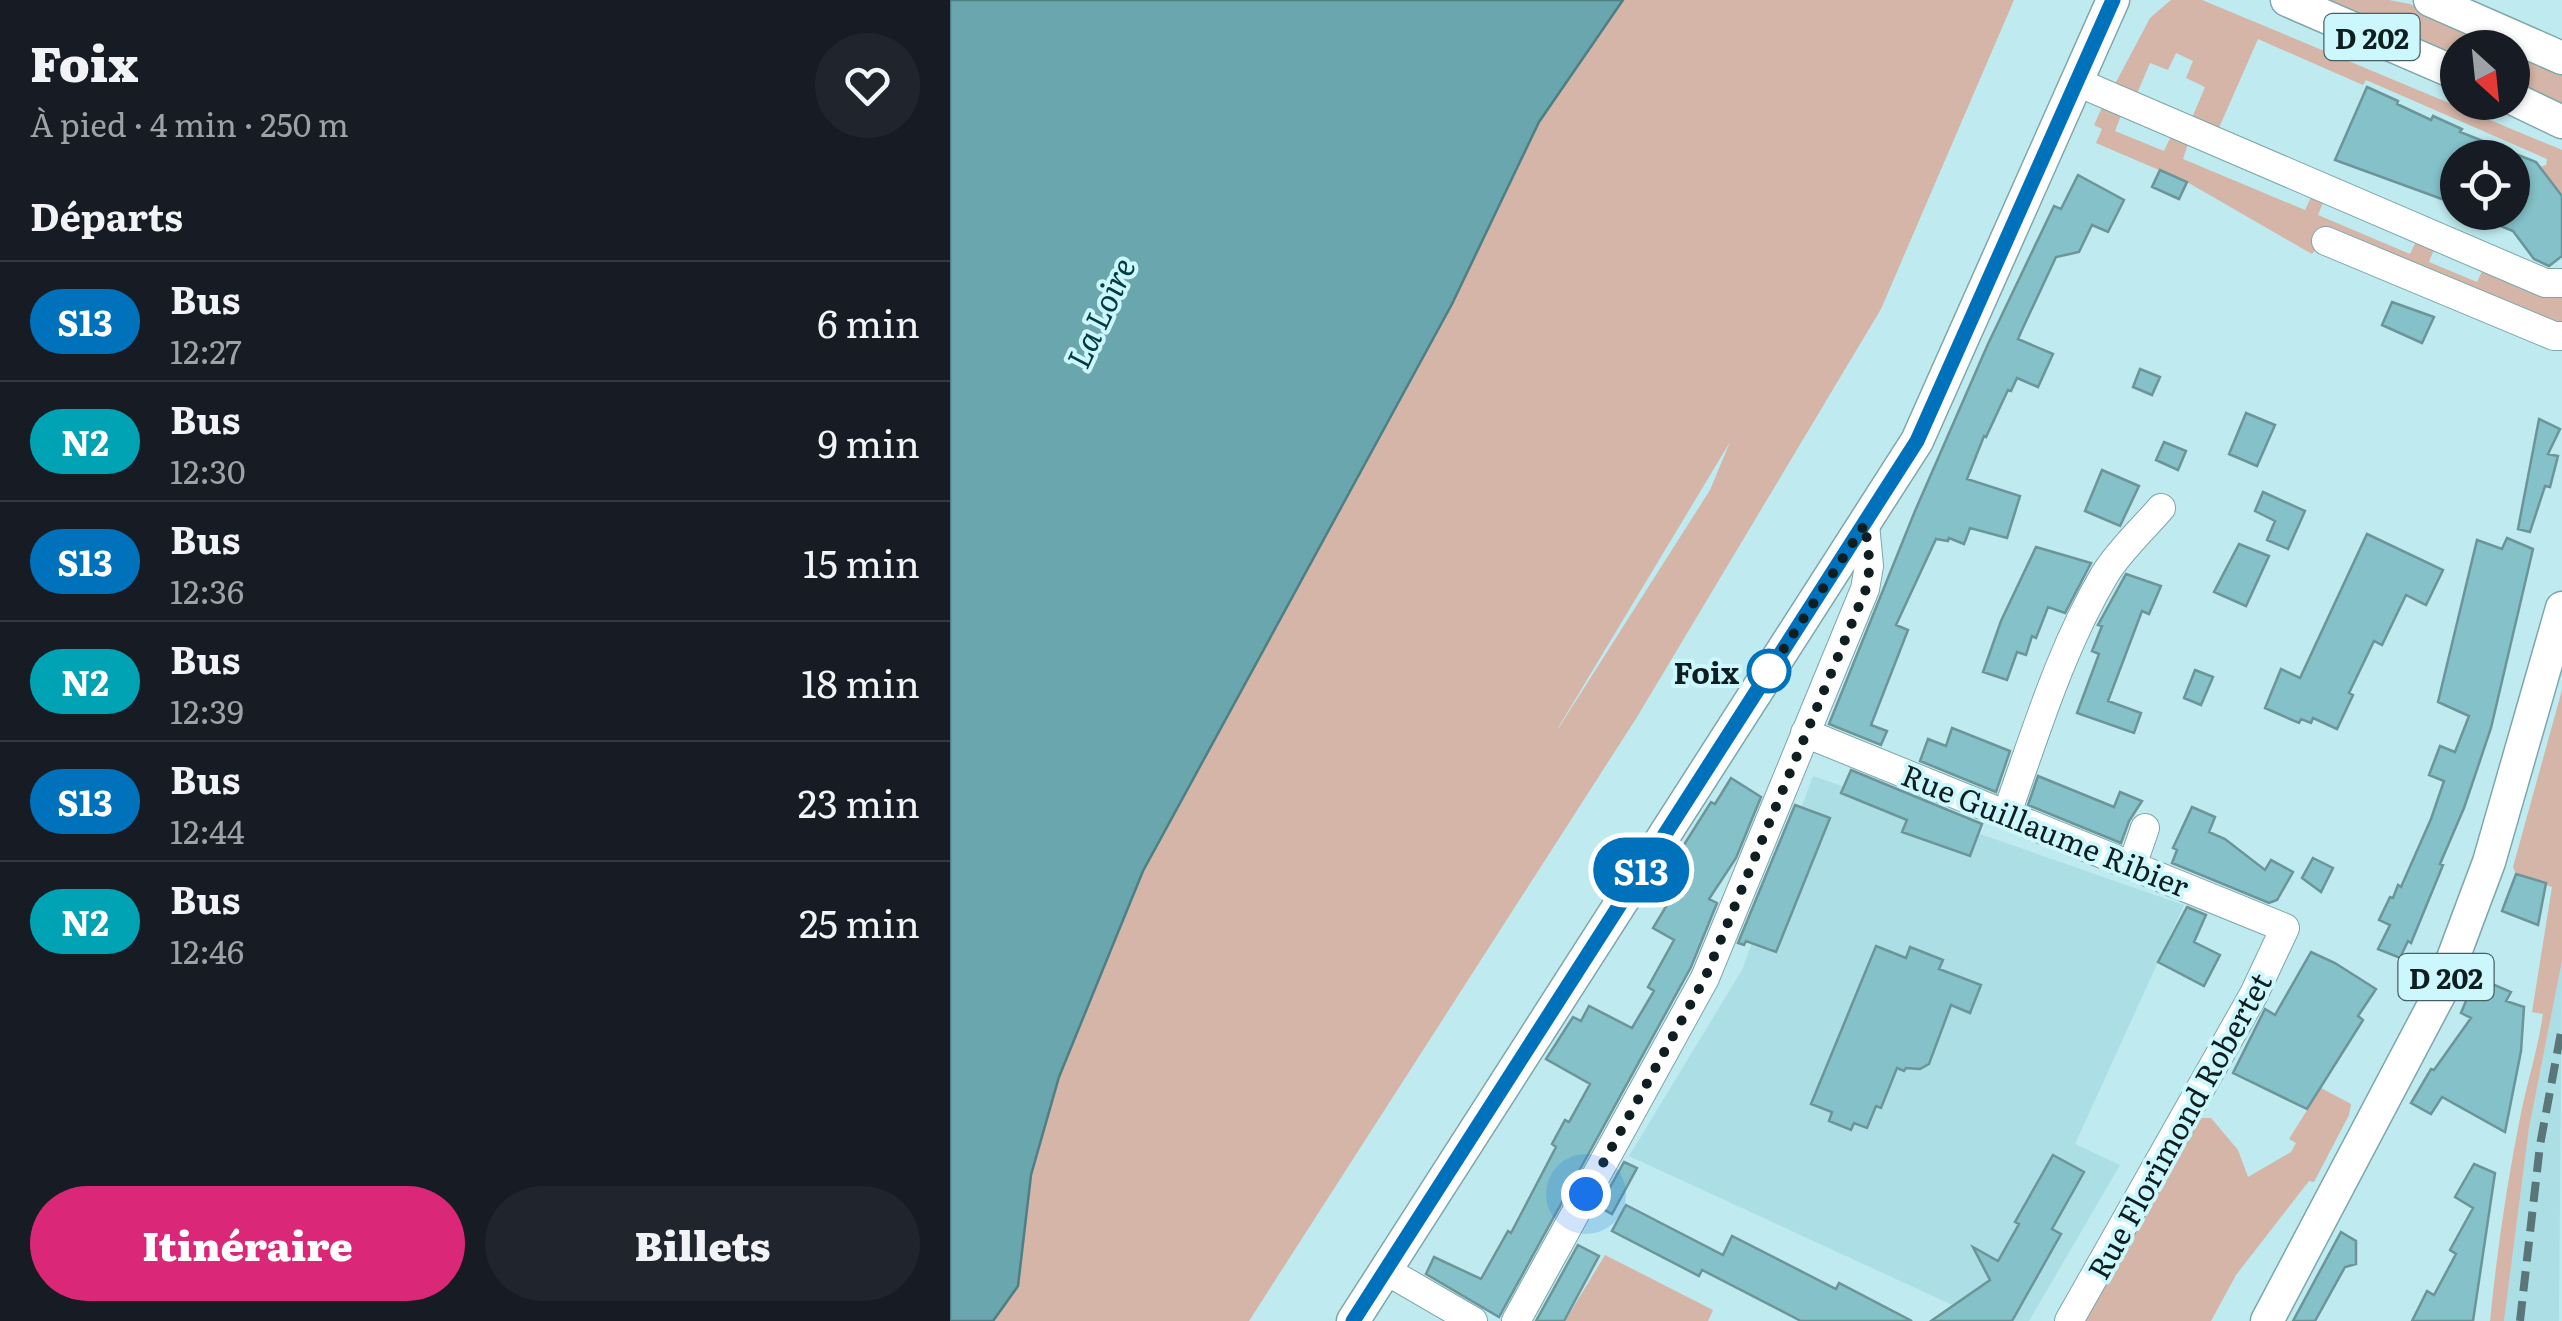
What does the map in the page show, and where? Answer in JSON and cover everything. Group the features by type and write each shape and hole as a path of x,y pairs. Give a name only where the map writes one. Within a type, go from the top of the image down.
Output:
{"main road":[{"name":"D 202","path":"2288,0 2440,66"},
{"name":"D 202","path":"2430,0 2562,58"},
{"path":"1353,1321 1917,441 2114,2"},
{"path":"2530,107 2562,122"},
{"name":"D 202","path":"2267,1321 2440,993 2489,862 2562,608"}],"street":[{"path":"2077,82 2545,282 2562,283"},
{"path":"2326,241 2562,336"},
{"path":"2007,813 2047,700 2090,603 2107,571 2161,508"},
{"path":"1516,1321 1705,978 1866,589 1870,566 1865,524"},
{"name":"Rue Guillaume Ribier","path":"1805,733 2286,928"},
{"path":"2132,863 2144,828"},
{"name":"Rue Florimond Robertet","path":"2069,1321 2254,994 2286,928"},
{"path":"1386,1270 1472,1321"}],"shaded area":[{"path":"1623,0 2014,0 1881,309 1637,717 1249,1321 993,1321 1018,1286 1031,1175 1059,1077 1143,871 1452,304 1539,122","holes":["1730,442 1710,490 1558,729"]},
{"path":"2171,0 2202,0 2440,99 2440,112 2366,80 2363,85 2258,39 2218,130 2192,118 2205,87 2186,78 2193,61 2176,53 2168,70 2150,63 2136,96 2114,86 2150,18"},
{"path":"2311,0 2389,0 2410,4 2470,30 2440,30 2440,59"},
{"path":"2530,57 2562,71 2562,112 2530,98"},
{"path":"2103,105 2122,113 2115,131 2164,151 2172,134 2189,141 2183,159 2305,210 2313,193 2325,198 2318,215 2410,254 2418,237 2436,245 2429,262 2477,282 2485,265 2562,290 2562,325 2326,236 2312,254 2187,182 2096,143 2102,129 2094,125"},
{"path":"2458,120 2490,120 2562,150 2562,196 2540,167 2546,165 2547,159 2530,152 2530,140 2503,140"},
{"path":"2562,690 2562,961 2529,1128 2504,1321 2490,1321 2511,1165 2543,1014 2532,1012 2552,887 2516,874 2513,867"},
{"path":"1813,776 2184,905 2075,1144 2120,1165 2029,1321 1987,1321 1629,1156 1742,970"},
{"path":"2562,961 2559,1321 2504,1321 2529,1128"},
{"path":"2321,1088 2351,1104 2349,1115 2314,1182 2309,1181 2236,1275 2211,1321 2084,1321 2189,1130 2201,1118 2211,1118 2238,1150 2248,1177 2291,1152 2296,1143 2289,1139"},
{"path":"1605,1255 1713,1310 1708,1321 1565,1321"}],"water":[{"name":"La Loire","path":"950,0 1623,0 1539,122 1452,304 1143,871 1059,1077 1031,1175 1018,1286 993,1321 950,1321"}],"building":[{"path":"2367,87 2480,140 2440,140 2440,198 2335,160"},
{"path":"2530,160 2562,196 2562,256 2549,266 2534,259 2513,231 2530,230"},
{"path":"2160,170 2187,182 2179,199 2152,187"},
{"path":"2078,175 2124,200 2108,232 2092,225 2079,252 2056,257 2021,332 2018,339 2053,354 2038,387 2017,378 2008,390 1967,479 2020,496 2007,538 1970,528 1964,544 1949,538 1936,539 1896,625 1908,630 1871,725 1887,731 1881,745 1829,724 1988,344 2054,206 2061,209"},
{"path":"2392,302 2434,317 2422,343 2382,325"},
{"path":"2140,369 2160,377 2152,395 2133,387"},
{"path":"2246,413 2275,425 2257,466 2229,454"},
{"path":"2539,419 2560,429 2548,454 2558,456 2550,487 2545,486 2530,532 2518,529"},
{"path":"2164,442 2186,451 2178,470 2156,460"},
{"path":"2102,470 2139,486 2120,526 2085,511"},
{"path":"2263,492 2305,511 2288,549 2267,540 2275,521 2255,511"},
{"path":"2367,534 2443,570 2426,605 2406,595 2382,645 2374,641 2337,729 2313,718 2311,723 2301,719 2299,723 2265,708 2281,669 2300,678"},
{"path":"2507,538 2533,549 2491,728 2440,864 2443,865 2411,943 2408,941 2400,958 2378,949 2390,925 2379,920 2398,885 2401,887 2431,819 2444,781 2429,775 2440,746 2455,752 2469,716 2438,702 2477,540 2502,549"},
{"path":"2239,544 2269,556 2246,606 2214,592"},
{"path":"2036,547 2091,563 2065,613 2048,607 2026,655 2017,652 2007,680 1983,672 2001,621"},
{"path":"2126,574 2161,586 2149,614 2142,611 2108,701 2141,713 2134,733 2077,713 2099,654 2092,651 2102,626 2098,625"},
{"path":"2195,670 2213,677 2201,705 2184,698"},
{"path":"1952,728 2010,751 1996,792 1920,761 1928,739 1946,746"},
{"path":"1851,770 1982,824 1970,856 1902,832 1907,820 1841,793"},
{"path":"2038,776 2114,807 2120,792 2142,801 2121,843 2028,805"},
{"path":"1731,778 1761,797 1736,858 1709,899 1717,903 1691,967 1499,1317 1426,1274 1434,1257 1481,1279 1508,1231 1511,1233 1556,1147 1552,1144 1590,1084 1546,1059 1573,1017 1581,1021 1589,1006 1632,1028 1654,991 1648,987 1674,940 1653,928 1670,900 1654,892 1711,802 1715,804"},
{"path":"1795,805 1830,818 1776,952 1746,941 1744,945 1738,943"},
{"path":"2192,807 2215,817 2209,832 2225,839 2265,870 2271,860 2293,872 2277,900 2269,903 2172,863 2177,850 2173,848"},
{"path":"2313,858 2333,868 2321,892 2302,878"},
{"path":"2516,874 2546,883 2538,925 2502,911"},
{"path":"2187,907 2206,915 2194,942 2220,955 2204,986 2158,962"},
{"path":"1876,946 1906,958 1910,947 1943,960 1939,969 1981,985 1970,1013 1951,1005 1929,1064 1904,1071 1897,1068 1881,1108 1876,1106 1867,1128 1854,1123 1851,1130 1829,1121 1832,1112 1811,1104"},
{"path":"2311,952 2376,989 2358,1016 2363,1020 2307,1109 2233,1073 2265,1009 2275,1015"},
{"path":"2476,977 2511,992 2506,1001 2524,1007 2521,1051 2505,1132 2442,1097 2431,1114 2411,1103 2431,1069 2471,1018 2461,1013"},
{"path":"2053,1155 2084,1172 2052,1229 2061,1234 2012,1321 1931,1321 1990,1280 1973,1247 1998,1261"},
{"path":"1624,1162 1637,1168 1612,1214 1599,1207"},
{"path":"2474,1164 2495,1173 2473,1321 2412,1321 2427,1291 2434,1295 2456,1254 2450,1250 2473,1208 2455,1197"},
{"path":"1626,1205 1723,1255 1732,1236 1836,1289 1839,1283 1912,1321 1801,1321 1702,1270 1699,1276 1612,1231"},
{"path":"2341,1232 2356,1241 2356,1264 2345,1267 2315,1321 2293,1321"},
{"path":"1578,1245 1599,1256 1564,1321 1536,1321"}],"railway":[{"path":"2520,1321 2540,1145 2562,1027"}],"bus line":[{"name":"S13","path":"1353,1321 1917,441 2113,0"}],"place":[{"name":"Foix","path":"1769,671"}],"route":[{"path":"1586,1194 1705,978 1778,806 1866,589 1870,566 1865,524 1766,676 1769,671"}]}
